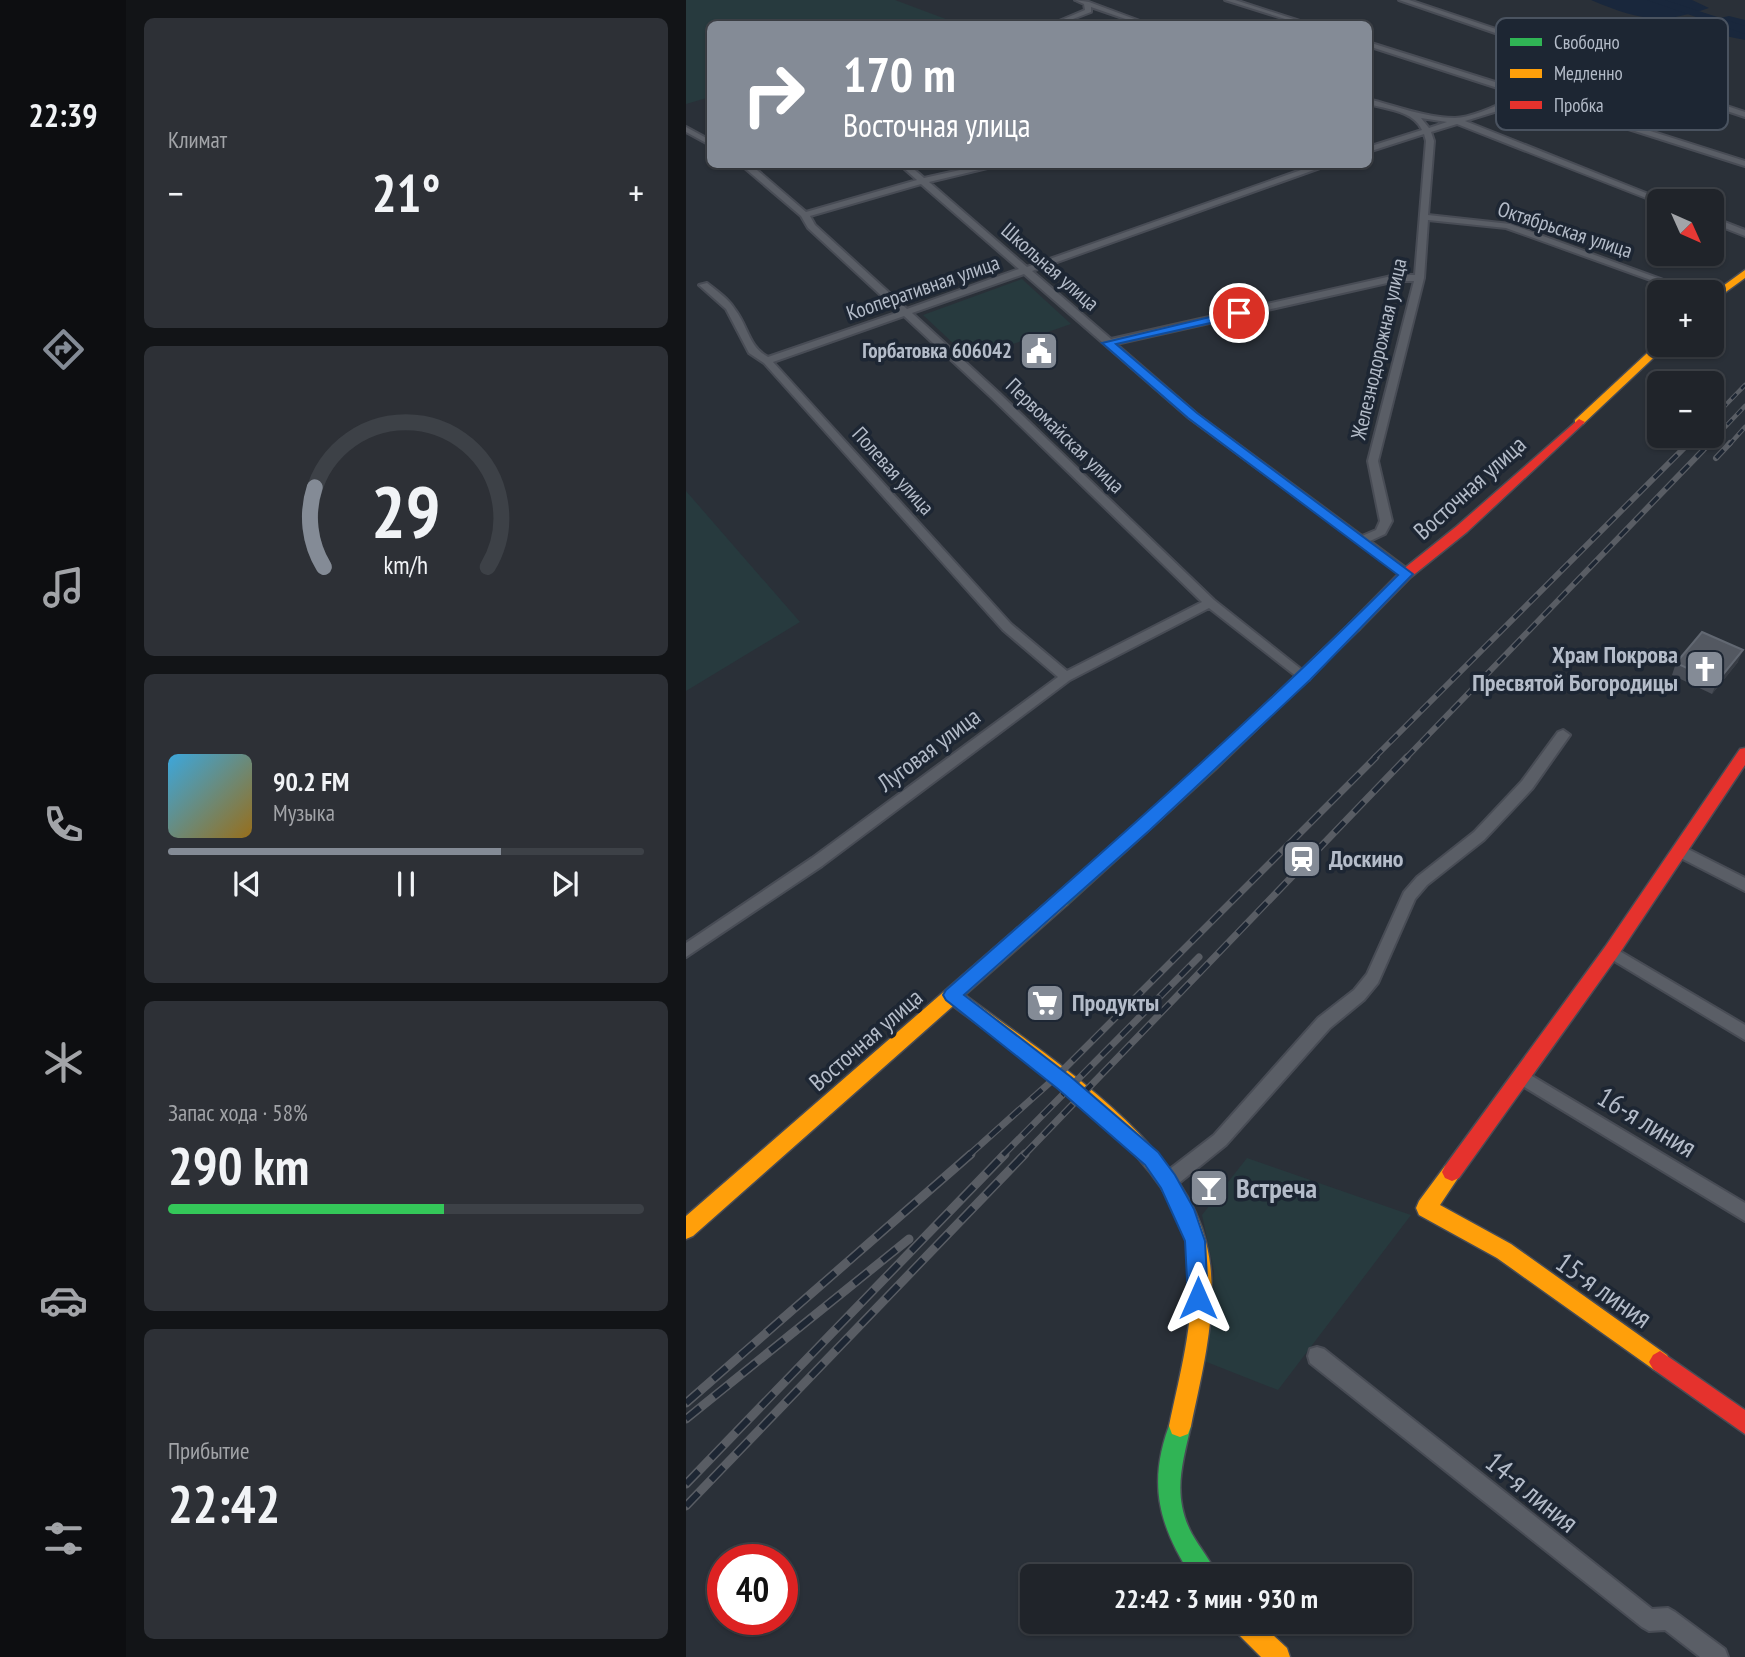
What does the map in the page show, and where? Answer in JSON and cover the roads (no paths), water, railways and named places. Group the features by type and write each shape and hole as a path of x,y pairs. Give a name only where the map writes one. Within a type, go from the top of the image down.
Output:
{"main road":[{"path":"1724,289 1745,272"},
{"name":"Восточная улица","path":"686,1229 1145,826 1305,677 1406,574 1462,529 1649,357"},
{"path":"1522,1077 1611,952 1745,753"},
{"path":"952,995 1093,1107 1152,1159 1168,1181 1186,1216 1195,1241 1199,1273 1197,1323 1168,1484 1169,1509 1178,1536 1197,1564"},
{"name":"15-я линия","path":"1522,1077 1426,1208 1504,1251 1745,1423"},
{"path":"1254,1634 1278,1657"}],"street":[{"path":"1078,0 1088,7 1108,10 1137,21"},
{"path":"1228,0 1296,21"},
{"path":"1402,0 1496,31"},
{"path":"1061,21 1088,7"},
{"path":"1372,45 1496,85"},
{"path":"1372,103 1413,114 1457,121 1647,195"},
{"path":"1372,149 1401,138 1428,133 1496,107"},
{"path":"1728,110 1745,116"},
{"path":"1413,114 1424,124 1428,133"},
{"path":"686,129 707,141"},
{"path":"1639,130 1745,163"},
{"name":"Железнодорожная улица","path":"1361,541 1381,531 1386,521 1374,461 1419,278 1430,141 1428,133"},
{"name":"Первомайская улица","path":"749,168 805,215 811,226 906,312 1210,603 1305,677"},
{"name":"Школьная улица","path":"907,168 1193,416 1406,574"},
{"path":"805,215 922,181 982,168"},
{"name":"Кооперативная улица","path":"767,361 1317,168"},
{"name":"Октябрьская улица","path":"1423,217 1507,226 1658,280"},
{"path":"1724,225 1745,233"},
{"path":"1108,343 1396,278 1419,278"},
{"name":"Полевая улица","path":"704,285 731,308 749,349 757,357 767,361 1007,627 1066,677"},
{"name":"Луговая улица","path":"686,951 817,862 1066,677 1210,603"},
{"path":"1168,1181 1220,1140 1324,1023 1359,995 1373,978 1409,896 1422,881 1489,826 1527,785 1563,735"},
{"path":"1680,851 1745,885"},
{"path":"1611,952 1745,1033"},
{"name":"16-я линия","path":"1522,1077 1745,1213"},
{"name":"14-я линия","path":"1317,1356 1648,1620 1668,1619 1717,1657"}],"water":[{"path":"1591,0 1692,0 1709,8 1676,17 1649,18"},
{"path":"1729,16 1745,20 1745,40 1728,37 1728,18 1720,18"}],"waterway":[{"path":"1653,0 1708,18"},
{"path":"1728,24 1745,30"}],"railway":[{"path":"1724,407 1745,385"},
{"path":"1724,428 1745,406"},
{"path":"1729,445 1745,427"},
{"path":"1716,458 1730,443"},
{"path":"1374,758 1684,448"},
{"path":"1406,758 1705,448"},
{"path":"969,1155 1056,1077 1376,757"},
{"path":"1024,1155 1407,757"},
{"path":"1003,1155 1199,957"},
{"path":"686,1403 971,1154"},
{"path":"686,1484 1005,1154"},
{"path":"686,1506 1025,1154"},
{"path":"686,1419 909,1239"}],"place":[{"name":"Горбатовка 606042","path":"1039,351"},
{"name":"Храм Покрова Пресвятой Богородицы","path":"1705,669"},
{"name":"Доскино","path":"1302,859"},
{"name":"Продукты","path":"1045,1003"},
{"name":"Встреча","path":"1209,1188"}]}
